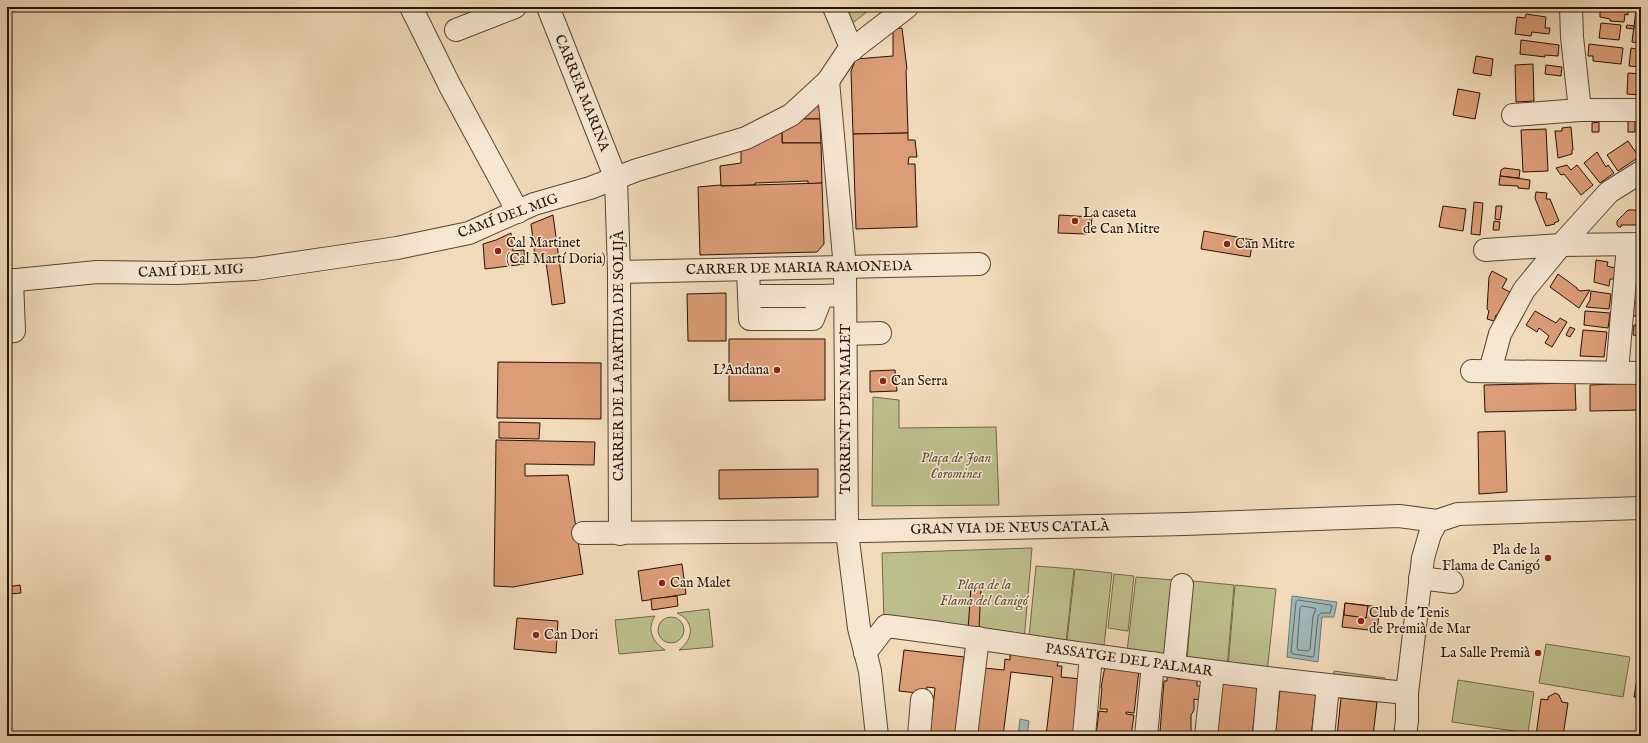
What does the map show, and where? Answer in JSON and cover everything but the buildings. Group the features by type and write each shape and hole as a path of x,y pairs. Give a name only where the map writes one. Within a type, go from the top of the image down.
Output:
{"street":[{"path":"411,7 450,86 518,212"},
{"path":"456,30 515,7"},
{"name":"CARRER MARINA","path":"548,7 616,179"},
{"path":"834,7 838,22 852,50"},
{"name":"CAMÍ DEL MIG","path":"9,281 96,272 178,273 255,269 397,248 469,233 534,204 590,188 637,170 746,138 791,115 828,81 846,54 907,7"},
{"path":"1571,7 1572,37 1580,110"},
{"name":"TORRENT D'EN MALET","path":"828,81 845,268 847,532 859,628 870,671 878,736"},
{"path":"1513,115 1580,110 1641,110"},
{"path":"1641,172 1609,192 1561,245 1524,290 1481,371 1641,372"},
{"name":"CARRER DE LA PARTIDA DE SOLIJÀ","path":"616,179 619,272 620,534"},
{"path":"1485,250 1561,245 1635,245 1617,372"},
{"name":"CARRER DE MARIA RAMONEDA","path":"619,272 979,264"},
{"path":"748,270 775,296 782,319"},
{"path":"7,332 14,331 9,281"},
{"path":"822,296 813,319 750,319 775,296 845,295"},
{"path":"846,334 880,333"},
{"path":"1405,736 1407,720 1407,693 1420,578 1427,544 1430,534 1437,521 1458,514 1641,508"},
{"name":"GRAN VIA DE NEUS CATALÀ","path":"582,533 847,532 1185,524 1398,516 1437,521"},
{"path":"1420,578 1452,582"},
{"path":"1174,666 1182,585"},
{"name":"PASSATGE DEL PALMAR","path":"865,653 886,626 1213,672 1328,686 1407,693"},
{"path":"966,736 978,638"},
{"path":"1084,736 1091,655"},
{"path":"1146,736 1153,663"},
{"path":"1206,736 1213,672"},
{"path":"1264,736 1269,679"},
{"path":"1323,736 1328,686"},
{"path":"918,736 922,700"}],"green space":[{"path":"845,7 873,7 850,25"},
{"name":"Plaça de Joan Coromines","path":"873,397 899,400 899,428 996,427 999,505 872,506"},
{"name":"Plaça de la Flama del Canigó","path":"1032,548 1024,641 884,622 882,553"},
{"path":"1036,566 1074,569 1066,642 1029,636"},
{"path":"1075,569 1112,573 1104,646 1067,641"},
{"path":"1114,574 1134,576 1128,631 1108,628"},
{"path":"1136,577 1174,580 1167,657 1127,651"},
{"path":"1193,581 1234,585 1227,669 1187,662"},
{"path":"1235,585 1276,589 1267,673 1228,668"},
{"path":"709,609 713,647 679,650 688,641 690,630 687,621 683,616 677,613"},
{"path":"655,616 651,626 652,635 657,643 665,650 619,654 615,620"},
{"path":"671,617 680,621 684,630 680,639 671,643 662,639 658,630 662,621"},
{"path":"1546,644 1630,657 1623,697 1539,683"},
{"path":"1334,671 1385,678 1384,692 1333,685"},
{"path":"1458,680 1534,692 1528,733 1452,722"}],"water":[{"path":"1292,596 1337,602 1334,617 1322,617 1318,662 1287,657"},
{"path":"1020,719 1029,721 1027,736 1018,736"}],"place":[{"name":"La caseta de Can Mitre","path":"1075,221"},
{"name":"Can Mitre","path":"1227,244"},
{"name":"Cal Martinet (Cal Martí Doria)","path":"498,251"},
{"name":"L'Andana","path":"777,370"},
{"name":"Can Serra","path":"883,381"},
{"name":"Pla de la Flama de Canigó","path":"1548,558"},
{"name":"Can Malet","path":"662,583"},
{"name":"Club de Tenis de Premià de Mar","path":"1361,621"},
{"name":"Can Dori","path":"536,635"},
{"name":"La Salle Premià","path":"1538,653"}]}
